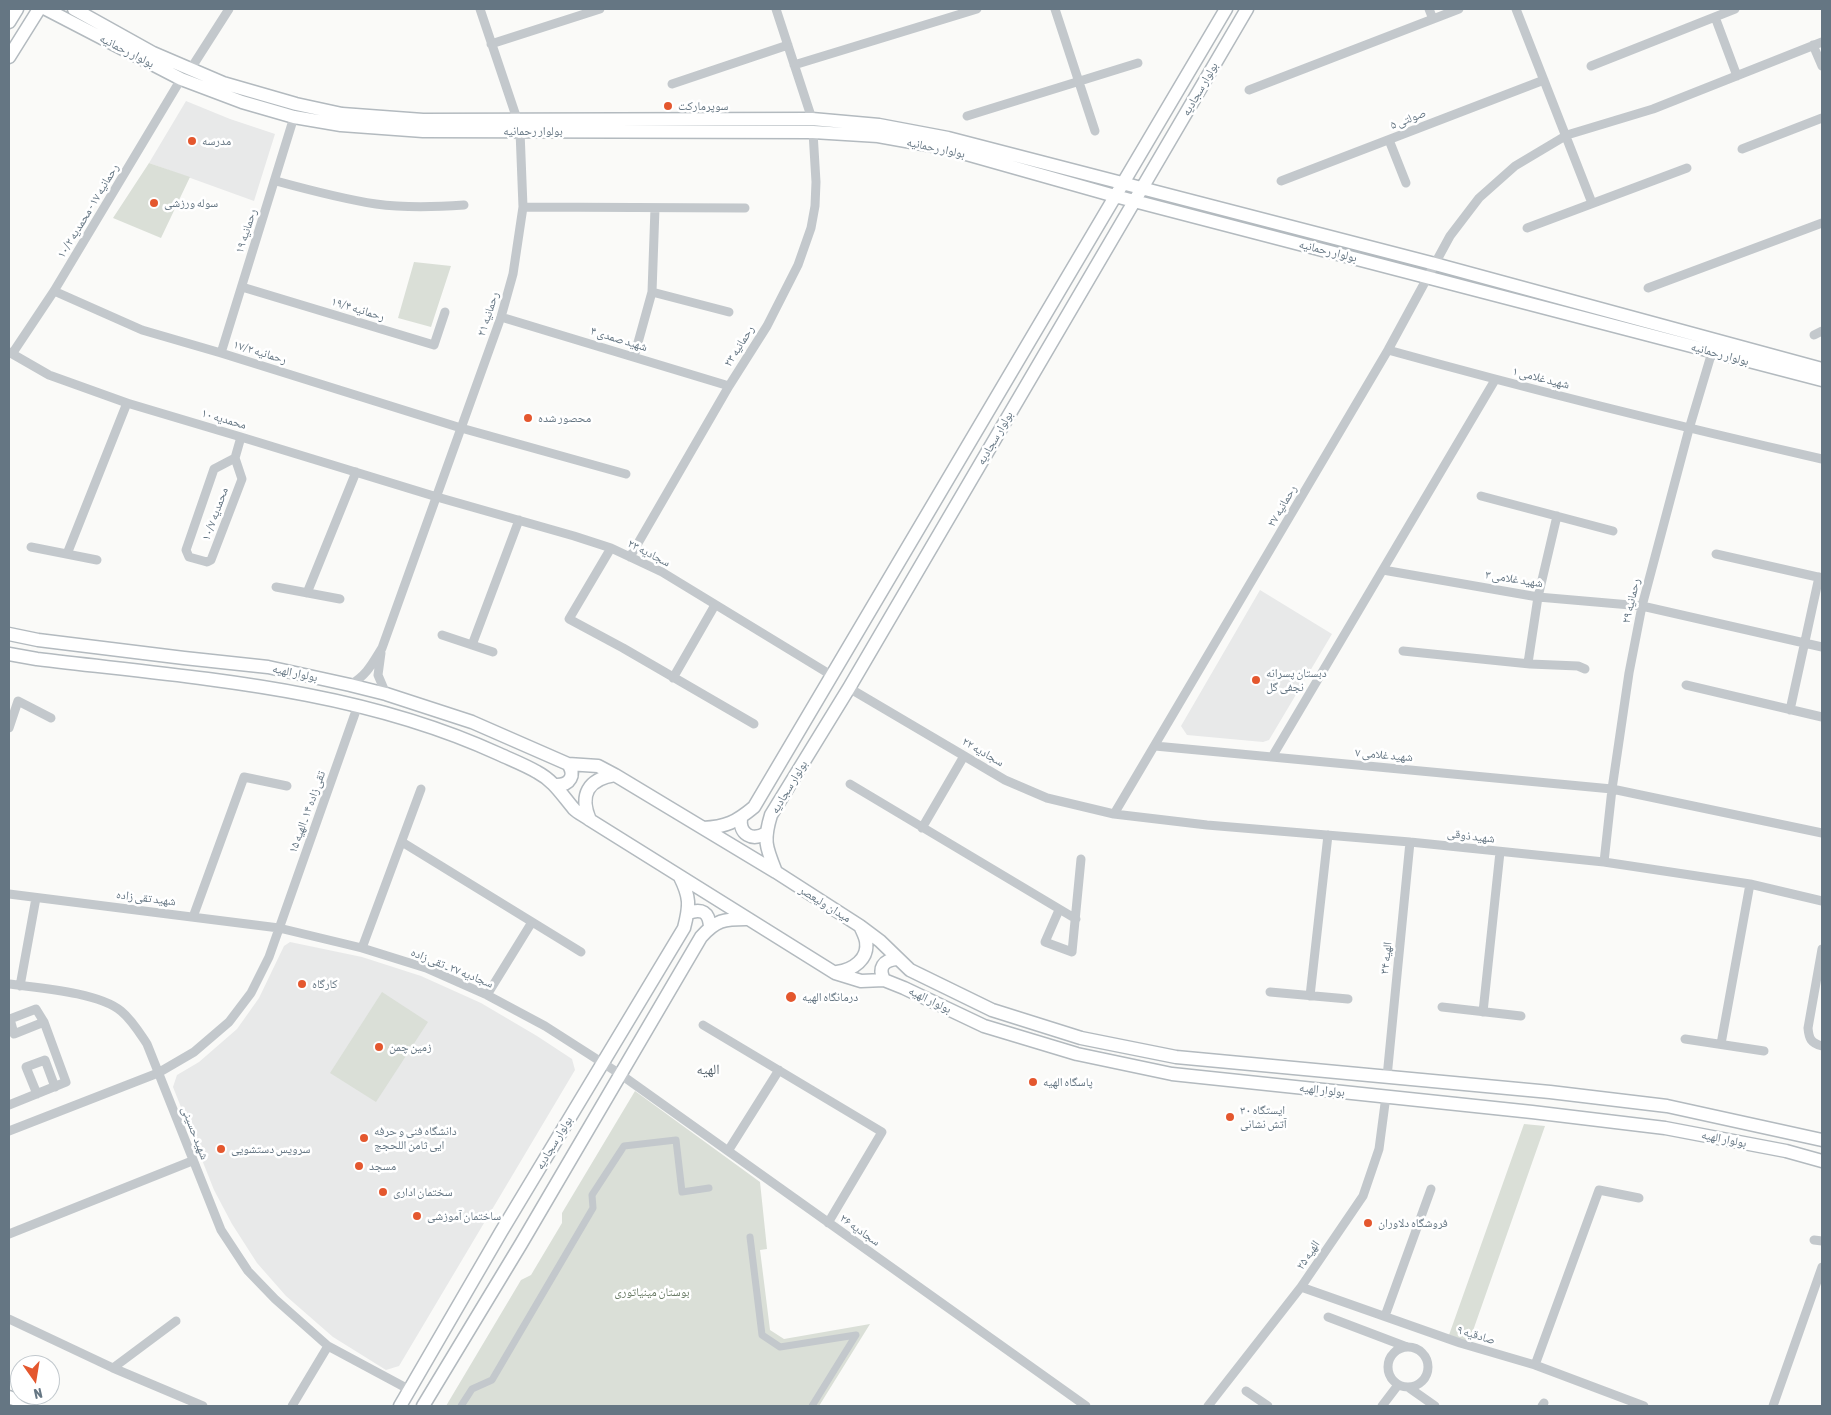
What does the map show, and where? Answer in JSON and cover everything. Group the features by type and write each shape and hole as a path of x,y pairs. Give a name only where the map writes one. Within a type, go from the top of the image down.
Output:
{"main road":[{"path":"9,22 17,9"},
{"path":"9,57 39,9"},
{"name":"بولوار رحمانیه","path":"46,9 242,102 294,117 342,125 422,131 518,125"},
{"name":"بولوار رحمانیه","path":"74,9 153,53 186,74 261,95 342,114 518,125 879,125 948,138 1435,264 1714,346 1822,380"},
{"name":"بولوار سجادیه","path":"703,828 731,824 754,807 1226,9"},
{"name":"بولوار سجادیه","path":"766,833 772,815 1247,9"},
{"name":"بولوار رحمانیه","path":"812,125 945,148 1114,196 1428,276 1714,346 1822,369"},
{"name":"بولوار الهیه","path":"9,634 38,640 268,667 350,685 386,694 472,722 568,764"},
{"name":"بولوار الهیه","path":"9,654 264,687 358,705 413,720 476,743 538,772 557,785"},
{"path":"557,785 569,782 572,776 572,769 568,764"},
{"name":"میدان ولیعصر","path":"568,764 598,766 615,775 776,872 860,926 866,940 865,951 861,960 855,967 835,973"},
{"path":"590,820 585,808 586,795 592,784 602,777 615,775"},
{"path":"557,785 575,810 746,919 835,973"},
{"path":"741,818 742,831 747,836 754,838 766,833"},
{"path":"766,833 767,850 776,872"},
{"name":"بولوار سجادیه","path":"400,1406 602,1062 684,928 688,913 688,893 680,877"},
{"path":"688,913 696,910 704,912 710,919 710,927"},
{"path":"710,927 727,919 746,919"},
{"name":"بولوار الهیه","path":"860,926 880,941 910,970 992,1010 1081,1038 1176,1057 1550,1092 1667,1106 1822,1140"},
{"name":"بولوار سجادیه","path":"423,1406 521,1244 701,937 710,927"},
{"path":"884,980 881,973 882,965 888,960 897,959"},
{"name":"بولوار الهیه","path":"835,973 861,981 884,980 984,1026 1077,1054 1172,1074 1664,1128 1786,1151 1822,1161"},
{"path":"1386,1096 1387,1077"},
{"path":"9,1397 31,1406"}],"street":[{"name":"رحمانیه ۱۷ - محمدیه ۱۰/۲","path":"11,353 54,291 186,74 229,9"},
{"name":"رحمانیه ۲۱","path":"382,648 501,317 513,274 523,208 518,125 480,9"},
{"path":"492,44 600,9"},
{"name":"رحمانیه ۲۳","path":"630,557 729,386 767,326 798,265 811,228 815,206 816,182 812,125 776,9"},
{"path":"794,65 977,9"},
{"path":"1055,9 1094,131"},
{"path":"1429,9 1433,19"},
{"path":"1249,90 1459,9"},
{"path":"1516,9 1567,135 1592,203"},
{"path":"1591,66 1734,9"},
{"path":"1715,17 1737,76"},
{"path":"1818,43 1822,66"},
{"name":"رحمانیه ۲۷","path":"1114,814 1388,350 1450,236 1479,198 1515,166 1567,135 1653,109 1818,43"},
{"path":"672,84 788,45"},
{"path":"967,116 1138,63"},
{"name":"صولتی ۵","path":"1281,181 1544,80"},
{"name":"رحمانیه ۱۹","path":"221,353 276,181 294,117"},
{"path":"1742,149 1822,118"},
{"path":"1389,140 1406,183"},
{"path":"1527,228 1687,168"},
{"path":"276,181 330,196 378,205 435,207 464,205"},
{"path":"523,208 745,208"},
{"path":"634,357 652,292 655,208"},
{"path":"1648,288 1822,223"},
{"name":"رحمانیه ۱۹/۴","path":"242,287 434,344 445,312"},
{"name":"رحمانیه ۱۷/۲","path":"54,291 142,330 462,428 626,474"},
{"path":"652,292 728,312"},
{"name":"شهید صمدی ۴","path":"501,317 729,386"},
{"name":"رحمانیه ۲۹","path":"1604,862 1612,788 1629,673 1642,606 1689,429 1714,346"},
{"name":"شهید غلامی ۱","path":"1388,350 1495,380 1689,429 1822,459"},
{"name":"محمدیه ۱۰","path":"11,353 49,375 127,404 241,436 437,497"},
{"path":"1272,757 1495,380"},
{"path":"67,554 127,404"},
{"name":"محمدیه ۱۰/۷","path":"235,458 214,469 186,550 189,557 207,562 211,560 242,478 235,458 241,436"},
{"path":"307,593 356,472"},
{"path":"1481,496 1613,531"},
{"name":"سجادیه ۲۳","path":"437,497 611,548 662,572 831,675"},
{"path":"1528,663 1538,596 1557,516"},
{"path":"472,645 519,520"},
{"path":"31,547 98,560"},
{"path":"611,548 569,619 754,724"},
{"path":"1716,554 1821,577 1790,710"},
{"name":"شهید غلامی ۳","path":"1383,570 1538,596 1642,606 1822,647"},
{"path":"276,587 340,599"},
{"path":"673,678 715,606"},
{"path":"442,635 493,652"},
{"path":"350,685 368,672 382,648"},
{"path":"382,648 378,675 386,694"},
{"path":"1403,651 1578,666 1585,669"},
{"path":"1686,685 1822,717"},
{"name":"سجادیه ۲۲","path":"848,688 1005,780 1047,798 1114,814"},
{"path":"9,728 18,701 51,718"},
{"name":"تقی زاده ۱۴ ـ الهیه ۱۵","path":"9,1131 158,1073 194,1052 229,1022 251,993 269,958 358,705"},
{"name":"شهید غلامی ۷","path":"1154,746 1612,788 1822,833"},
{"path":"922,828 964,756"},
{"path":"194,917 244,777 287,786"},
{"path":"850,784 1076,919"},
{"path":"362,948 421,789"},
{"name":"شهید ذوقی","path":"1114,814 1207,825 1410,842 1604,862 1750,884 1822,901"},
{"path":"1310,996 1328,835"},
{"path":"402,842 581,952"},
{"name":"الهیه ۳۴","path":"1387,1077 1410,842"},
{"path":"1483,1012 1500,852"},
{"path":"1059,910 1045,942 1072,952 1081,859"},
{"path":"1721,1044 1750,884"},
{"name":"شهید تقی زاده","path":"9,894 279,928"},
{"path":"20,986 36,898"},
{"path":"487,995 532,922"},
{"name":"سجادیه ۲۷ ـ تقی زاده","path":"279,928 362,948 426,968 487,995 545,1026 620,1074"},
{"path":"1822,949 1808,1028 1809,1038 1814,1044 1822,1046"},
{"name":"شهید حسینی","path":"9,984 70,993 102,1001 120,1010 136,1027 147,1044 221,1230 248,1271 275,1300 328,1346 410,1390"},
{"path":"1270,992 1348,999"},
{"path":"1442,1008 1521,1016"},
{"path":"9,1106 66,1082 44,1022"},
{"path":"703,1025 882,1132 828,1223"},
{"path":"1685,1039 1764,1051"},
{"path":"37,1094 26,1067 45,1060 55,1087"},
{"path":"728,1151 779,1070"},
{"name":"سجادیه ۲۶","path":"620,1074 1086,1406"},
{"name":"الهیه ۲۵","path":"1208,1406 1301,1287 1363,1196 1380,1149 1386,1096"},
{"path":"462,1406 472,1389 492,1380 593,1208 592,1195 624,1146 676,1140 682,1192 709,1188"},
{"path":"9,1234 192,1161"},
{"path":"1385,1316 1431,1189"},
{"path":"1535,1365 1599,1190 1640,1198"},
{"path":"750,1237 762,1335 780,1347 856,1334 812,1406"},
{"path":"1773,1406 1822,1267"},
{"name":"صادقیه ۹","path":"1301,1287 1460,1343 1535,1365 1644,1406"},
{"path":"1328,1318 1418,1350 1425,1357 1428,1367 1425,1377 1418,1384 1408,1387"},
{"path":"9,1319 113,1368 203,1406"},
{"path":"113,1368 176,1321"},
{"path":"292,1406 328,1346"},
{"path":"1408,1347 1397,1350 1390,1357 1387,1367 1390,1377 1398,1385 1408,1387 1435,1406"},
{"path":"1382,1406 1398,1385"},
{"path":"1246,1391 1268,1406"}],"shaded area":[{"path":"186,101 230,119 275,134 254,201 149,163"},
{"name":"دبستان پسرانه نجفی گل","path":"1260,590 1332,634 1269,740 1263,742 1187,735 1181,726"},
{"name":"دانشگاه فنی و حرفه ایی ثامن اللحجج","path":"290,942 362,957 421,976 481,1003 537,1036 572,1059 575,1070 399,1366 386,1370 333,1337 286,1296 257,1263 232,1224 214,1190 173,1087 177,1075 199,1062 237,1029 259,998 284,946"}],"green space":[{"path":"149,163 190,177 161,238 113,218"},
{"path":"414,262 451,266 431,327 398,318"},
{"name":"زمین چمن","path":"382,992 428,1022 376,1102 330,1073"},
{"name":"بوستان مینیاتوری","path":"635,1091 760,1182 767,1249 760,1250 770,1330 784,1339 870,1324 819,1406 446,1406 521,1280 531,1275 562,1223 562,1213"},
{"path":"1524,1124 1545,1126 1469,1342 1449,1335"}],"place":[{"name":"سوپرمارکت","path":"668,106"},
{"name":"مدرسه","path":"192,141"},
{"name":"سوله ورزشی","path":"154,203"},
{"name":"محصور شده","path":"528,418"},
{"name":"دبستان پسرانه نجفی گل","path":"1256,680"},
{"name":"کارگاه","path":"302,984"},
{"name":"درمانگاه الهیه","path":"791,997"},
{"name":"زمین چمن","path":"379,1047"},
{"name":"پاسگاه الهیه","path":"1033,1082"},
{"name":"ایستگاه ۳۰ آتش نشانی","path":"1230,1117"},
{"name":"دانشگاه فنی و حرفه ایی ثامن اللحجج","path":"364,1138"},
{"name":"سرویس دستشویی","path":"221,1149"},
{"name":"مسجد","path":"359,1166"},
{"name":"سختمان اداری","path":"383,1192"},
{"name":"ساختمان آموزشی","path":"417,1216"},
{"name":"فروشگاه دلاوران","path":"1368,1223"}],"district":[{"name":"الهیه","path":"708,1070"}]}
